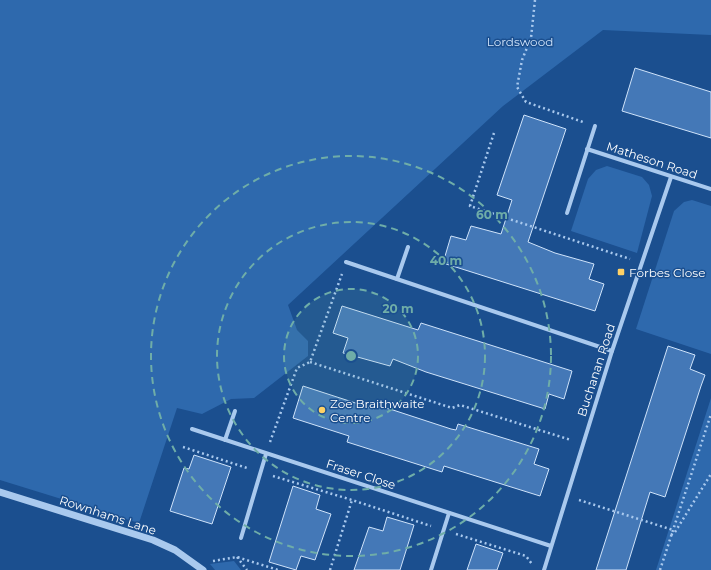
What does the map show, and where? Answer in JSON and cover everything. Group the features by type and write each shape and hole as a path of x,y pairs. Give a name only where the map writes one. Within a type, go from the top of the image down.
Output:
{"street":[{"name":"Matheson Road","path":"567,213 595,126"},
{"name":"Matheson Road","path":"587,149 711,189"},
{"name":"Buchanan Road","path":"544,570 612,351 671,177"},
{"path":"397,279 408,247"},
{"path":"346,262 612,351"},
{"path":"225,440 235,411"},
{"name":"Fraser Close","path":"192,429 551,546"},
{"path":"241,538 266,454"},
{"name":"Rownhams Lane","path":"0,492 152,540 175,550 197,564 203,570"},
{"path":"431,570 449,513"}],"path":[{"path":"535,0 531,38 522,60 517,87 526,102 595,126"},
{"path":"494,133 470,206 642,263"},
{"path":"310,362 346,262"},
{"path":"266,454 297,368 310,362 452,408 460,405 583,444"},
{"path":"660,570 711,414"},
{"path":"183,447 260,473 352,500 526,556 532,565 530,570"},
{"path":"671,536 711,474"},
{"path":"567,497 673,530"},
{"path":"330,570 352,500"},
{"path":"197,564 237,557 278,570"},
{"path":"237,557 247,570"}],"green space":[{"name":"Lordswood","path":"0,0 711,0 711,35 603,30 503,106 288,305 297,330 308,341 308,356 254,398 231,399 202,414 177,408 139,523 0,480"},
{"path":"607,166 642,177 649,185 652,196 637,253 571,231 588,179 596,170"},
{"path":"692,200 711,206 711,354 636,329 674,211 684,202"},
{"path":"711,398 711,570 656,570"},
{"path":"234,561 241,570 215,570 210,564"}],"building":[{"path":"635,68 711,92 711,138 622,111"},
{"path":"524,115 566,129 528,242 555,253 594,264 589,279 604,284 595,311 443,263 451,236 466,240 471,226 501,234 512,200 497,195"},
{"path":"342,306 418,330 421,323 572,371 564,399 549,394 545,409 426,372 393,359 390,366 343,353 348,338 333,333"},
{"path":"668,346 695,355 690,369 705,375 665,497 650,492 626,570 596,570"},
{"path":"303,386 374,409 375,405 456,430 458,424 539,449 534,464 549,469 540,496 444,466 442,472 347,442 349,436 293,418"},
{"path":"194,455 231,467 212,524 170,511 184,468 189,469"},
{"path":"293,486 320,495 316,509 331,514 315,560 301,556 296,570 269,562"},
{"path":"387,517 414,525 400,570 354,570 369,527 383,531"},
{"path":"476,544 503,553 497,570 467,570"}],"place":[{"name":"Forbes Close","path":"621,272"},
{"name":"Zoe Braithwaite Centre","path":"322,410"}]}
